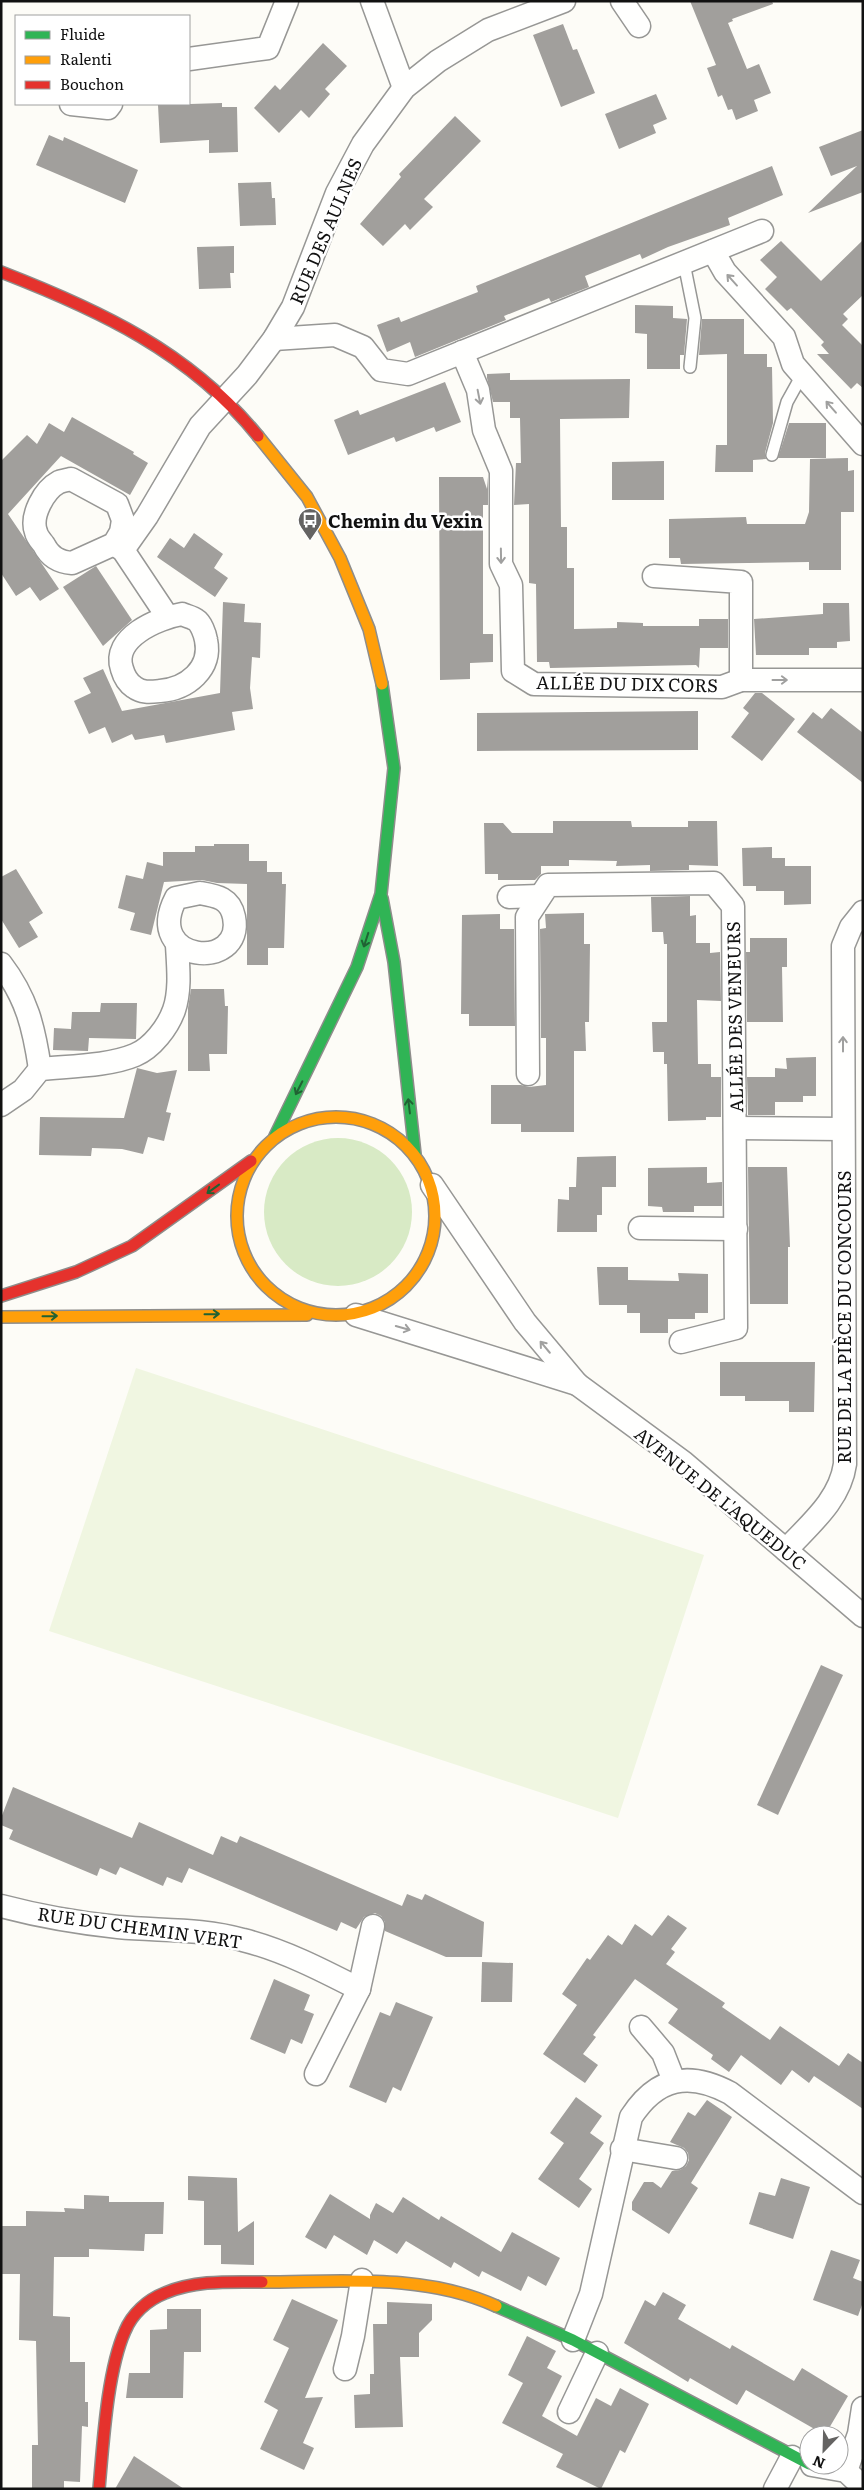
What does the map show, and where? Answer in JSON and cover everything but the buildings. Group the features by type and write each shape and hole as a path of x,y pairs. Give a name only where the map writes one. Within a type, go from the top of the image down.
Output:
{"street":[{"path":"190,59 268,48 287,1"},
{"path":"372,1 404,88"},
{"name":"RUE DES AULNES","path":"167,616 119,547 147,516 200,426 247,375 274,339 293,307 338,193 363,144 404,88 438,61 488,30 564,1"},
{"path":"622,1 639,26"},
{"path":"80,105 108,108 110,105"},
{"path":"274,339 335,335 363,347 382,370 408,374 762,231"},
{"path":"713,251 725,272 784,337 793,364 863,444"},
{"path":"1,272 67,298 123,325 192,371 224,399 248,424 306,497 340,558 370,629 385,699 394,768 381,894 357,967 275,1136 253,1160 132,1246 76,1272 1,1296"},
{"name":"ALLÉE DU DIX CORS","path":"462,352 478,390 484,430 501,471 501,564 511,585 513,671 534,684 722,687 741,680 863,680"},
{"path":"654,576 741,582 741,680"},
{"name":"ALLÉE DES VENEURS","path":"528,1074 527,918 548,885 714,883 733,906 736,1328 681,1342"},
{"path":"381,894 394,962 415,1154"},
{"name":"ALLÉE DES VENEURS","path":"509,897 540,896"},
{"name":"RUE DE LA PIÈCE DU CONCOURS","path":"786,1550 825,1508 843,1475 854,1220 842,1129 853,1093 842,946 850,927 863,912"},
{"path":"1,1105 23,1090 40,1069 114,1061 136,1055 158,1038 174,1010 178,979 177,945"},
{"path":"1,964 14,982 34,1028 40,1069"},
{"path":"1,1317 259,1314 356,1315 383,1305 417,1276 432,1245 437,1213 432,1185 415,1154 400,1139 370,1122 348,1117 307,1120 275,1136"},
{"name":"ALLÉE DES VENEURS","path":"735,1128 842,1129"},
{"path":"253,1160 240,1185 235,1219 240,1247 264,1286 294,1307 320,1315"},
{"name":"AVENUE DE L'AQUEDUC","path":"432,1185 525,1322 577,1384 682,1462 863,1616"},
{"path":"640,1228 736,1229"},
{"name":"AVENUE DE L'AQUEDUC","path":"356,1315 577,1384"},
{"name":"RUE DU CHEMIN VERT","path":"1,1906 80,1922 120,1927 172,1928 244,1940 321,1970 359,1989"},
{"path":"316,2074 359,1989 373,1926"},
{"path":"641,2027 663,2053 674,2081"},
{"path":"573,2340 591,2294 622,2149 631,2117 642,2100 657,2088 674,2081 693,2080 730,2093 863,2193"},
{"path":"622,2149 676,2158"},
{"path":"345,2369 353,2336 362,2280"},
{"path":"98,2489 116,2353 126,2326 142,2306 162,2292 184,2285 212,2282 362,2280 409,2282 472,2295 573,2340 799,2459"},
{"path":"569,2412 597,2353"},
{"path":"849,2462 859,2434 863,2408"},
{"path":"775,2489 799,2467"},
{"path":"849,2474 863,2487"}],"lane":[{"path":"684,263 694,318 690,367"},
{"path":"772,455 788,402 802,375"}],"green space":[{"path":"338,1138 352,1139 366,1144 379,1150 390,1160 400,1171 406,1184 411,1198 411,1226 406,1240 400,1253 390,1264 379,1274 366,1280 352,1285 338,1286 324,1285 310,1280 297,1274 286,1264 276,1253 270,1240 265,1226 264,1212 265,1198 270,1184 276,1171 286,1160 297,1150 310,1144 324,1139"},
{"path":"136,1368 704,1555 618,1818 49,1631"}],"traffic: fast":[{"path":"275,1136 357,967 381,894 394,768 382,684"},
{"path":"382,898 394,962 415,1154"},
{"path":"496,2306 573,2340 799,2459"}],"traffic: slow":[{"path":"258,436 307,497 340,558 369,629 382,684"},
{"path":"326,1117 346,1117 355,1118 383,1128 399,1139 413,1153 428,1178 434,1197 435,1216 434,1235 424,1263 413,1279 399,1293 383,1304 365,1311 346,1315 326,1315 317,1314 289,1304 273,1293 259,1279 248,1263 241,1245 237,1226 237,1206 238,1197 248,1169 259,1153 273,1139 289,1128 307,1121 326,1117"},
{"path":"1,1317 307,1315"},
{"path":"262,2282 352,2281 411,2284 440,2288 468,2295 496,2306"}],"traffic: jam":[{"path":"1,272 107,318 173,357 203,380 231,406 258,436"},
{"path":"1,1296 76,1272 132,1246 251,1161"},
{"path":"99,2489 104,2430 114,2366 125,2331 136,2313 158,2296 189,2286 213,2283 262,2282"}],"place":[{"name":"Chemin du Vexin","path":"310,541"}]}
